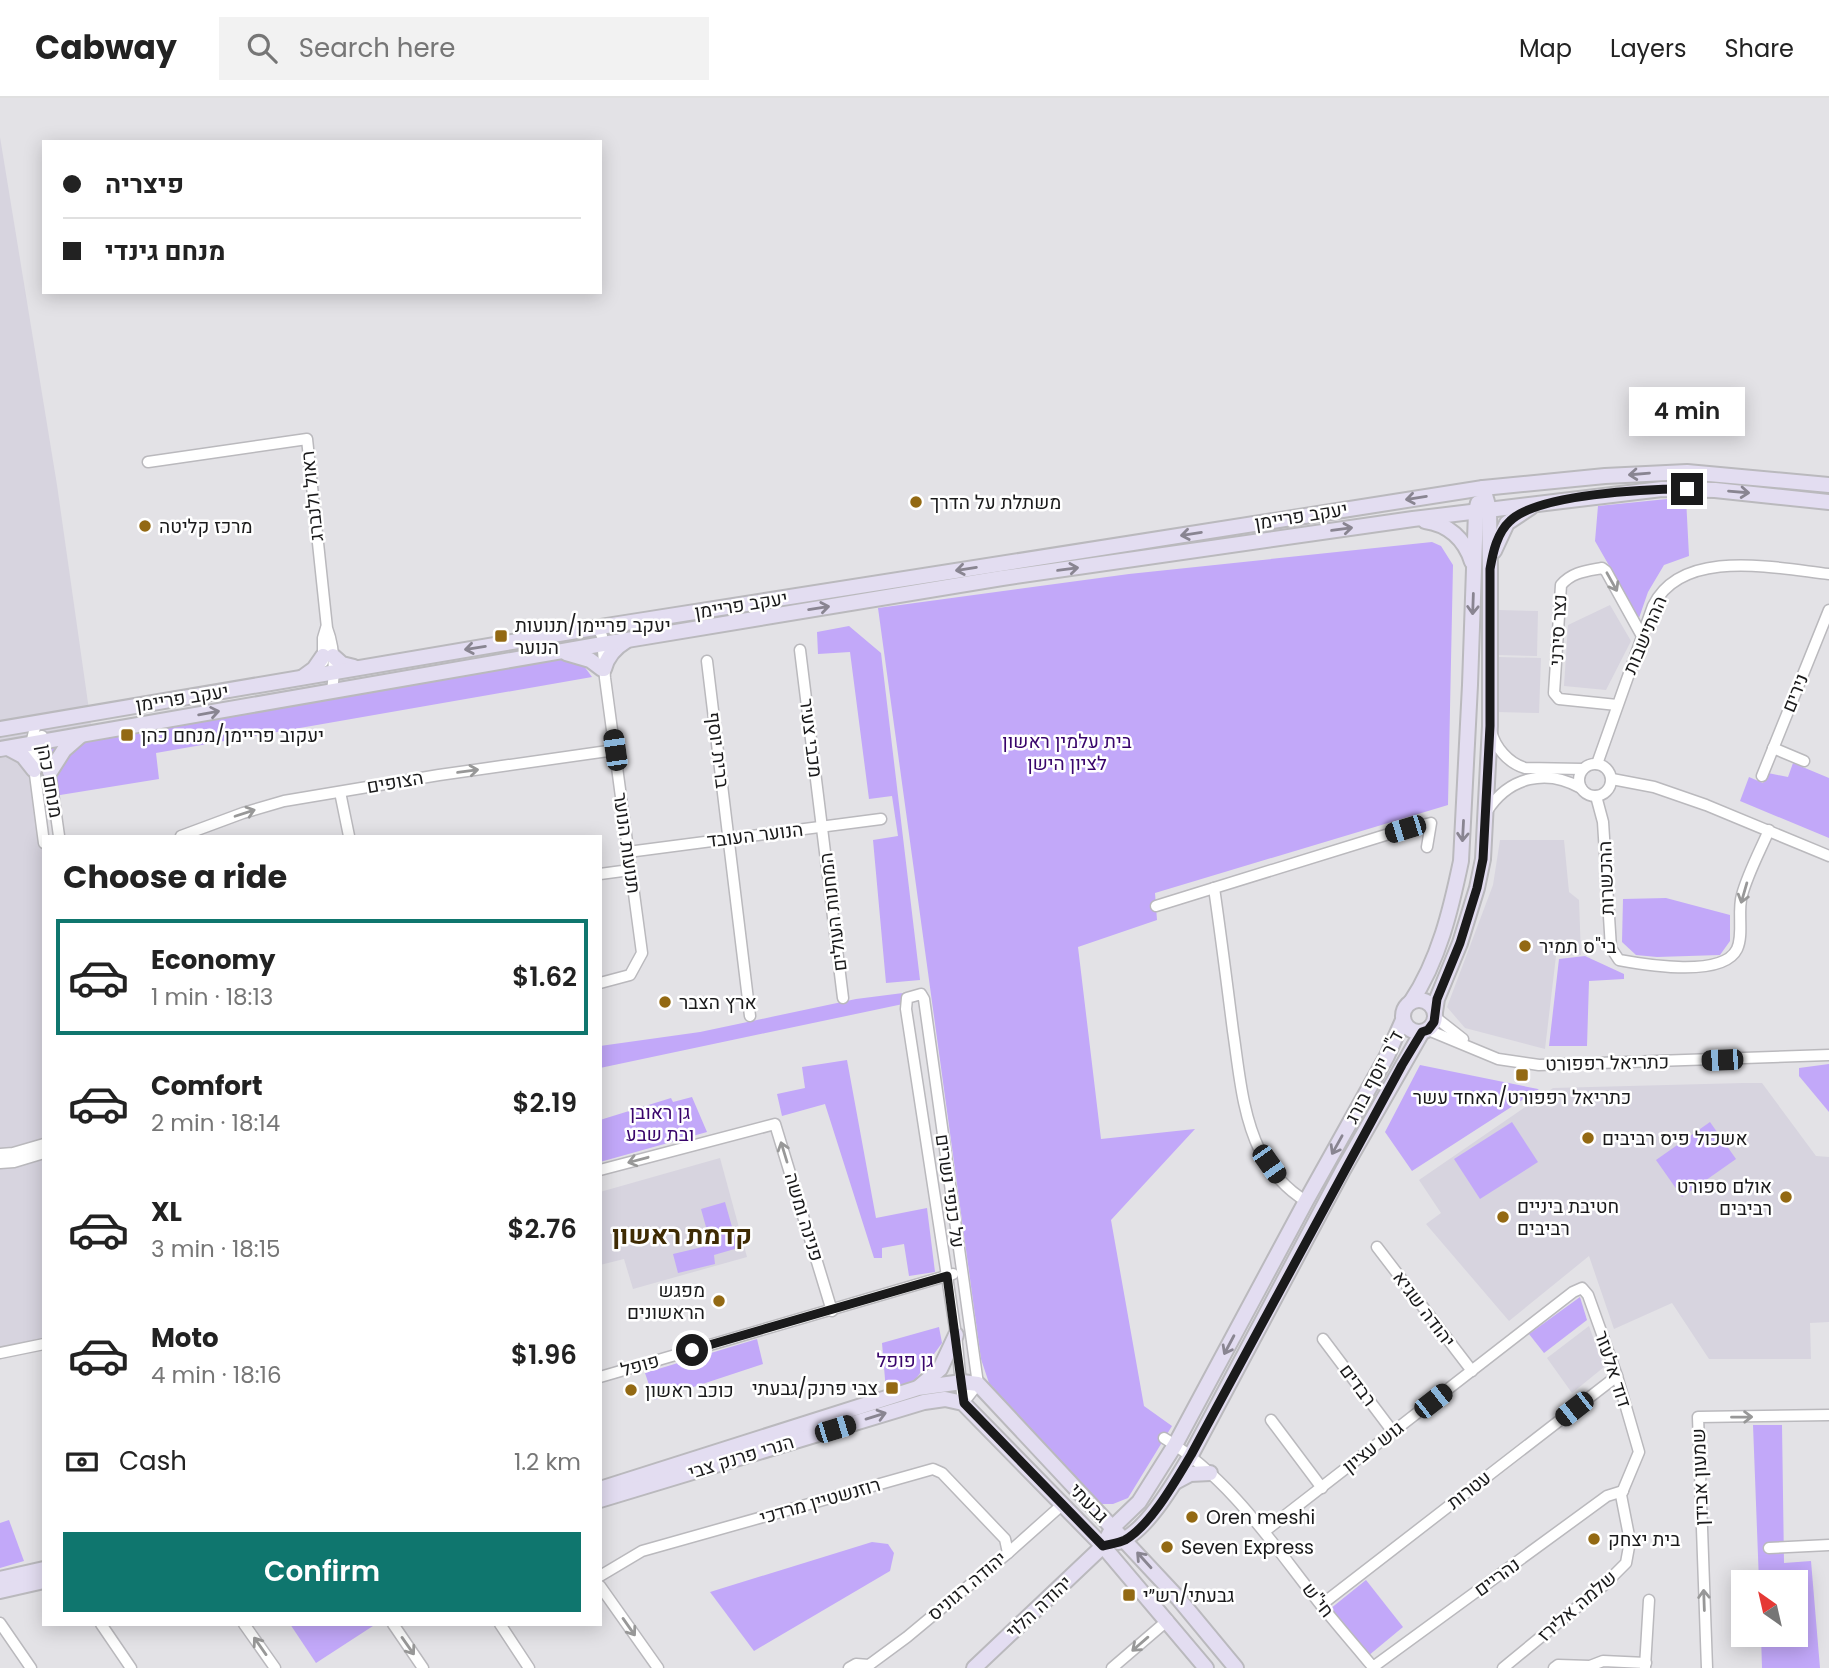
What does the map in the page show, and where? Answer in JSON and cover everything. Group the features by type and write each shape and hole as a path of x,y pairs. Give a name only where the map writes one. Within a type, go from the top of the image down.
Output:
{"street":[{"name":"ראול ולנברג","path":"148,462 307,439 332,692"},
{"name":"יעקב פריימן","path":"0,729 598,628 1483,488 1605,476 1687,472 1829,485"},
{"name":"ד\"ר יוסף בורג","path":"1411,1002 1433,961 1456,888 1461,861 1475,568 1483,488"},
{"name":"יעקב פריימן","path":"4,748 1002,578 1413,519 1662,489 1793,497 1829,502"},
{"path":"1490,569 1496,544 1507,523 1528,508 1550,501"},
{"name":"ד\"ר יוסף בורג","path":"1103,1546 1125,1540 1149,1518 1191,1455 1343,1170 1430,1023 1460,943 1483,859 1487,811 1490,569 1482,510"},
{"path":"1413,519 1435,522 1451,531 1464,544 1475,568"},
{"name":"ההתישבות","path":"1597,764 1658,595 1670,583 1690,572 1716,565 1829,574"},
{"name":"נצר סירני","path":"1617,705 1559,699 1554,693 1561,585 1567,577 1577,572 1602,568 1606,570 1642,636"},
{"name":"נירים","path":"1762,776 1829,610"},
{"name":"תנועות הנוער","path":"598,628 642,953 630,975 602,982"},
{"path":"562,652 590,660 604,672 615,650 628,640"},
{"name":"מכבי צעיר","path":"800,650 823,827"},
{"path":"302,678 328,656 344,665 359,668"},
{"name":"ברית יוסף","path":"707,661 750,1016"},
{"name":"מנחם כהן","path":"36,723 38,743 34,769 43,835"},
{"path":"1487,811 1495,798 1519,781 1565,780 1596,796 1605,792 1612,779 1609,770 1597,764 1583,769 1516,766 1500,750 1490,726"},
{"path":"50,772 58,757 81,736"},
{"name":"מנחם כהן","path":"38,743 50,772 59,835"},
{"path":"4,748 23,756 34,769"},
{"path":"1773,748 1804,761"},
{"name":"הצופים","path":"184,835 285,801 439,775 615,750"},
{"path":"1581,788 1579,778 1583,769"},
{"path":"1612,779 1654,787 1769,830 1829,856"},
{"path":"340,792 349,835"},
{"name":"ההכשרות","path":"1596,796 1603,822 1611,948 1619,960 1655,966 1707,966 1728,960 1738,948 1741,897 1769,830"},
{"name":"הנוער העובד","path":"628,852 881,819"},
{"path":"1156,906 1431,823 1427,847"},
{"name":"המחנות העולים","path":"823,827 843,998"},
{"path":"602,874 630,870"},
{"path":"1214,888 1248,1121 1260,1152 1278,1177 1292,1193 1306,1201"},
{"name":"על כנפי נשרים","path":"964,1403 906,1009 910,995 921,994 925,999 978,1384"},
{"path":"1425,1001 1430,1023 1412,1031 1403,1020 1404,1010 1411,1002 1425,1001"},
{"name":"ד\"ר יוסף בורג","path":"1103,1546 1113,1527 1139,1502 1170,1441 1387,1056 1403,1020"},
{"name":"כתריאל רפפורט","path":"1430,1023 1498,1059 1539,1065 1829,1055"},
{"name":"פנינה ומשה","path":"602,1169 775,1124 832,1311"},
{"path":"0,1154 42,1145"},
{"path":"0,1163 42,1154"},
{"name":"יהודה שגיא","path":"1377,1247 1472,1371"},
{"name":"פופל","path":"602,1376 961,1271"},
{"name":"גוש עציון","path":"1265,1531 1573,1292 1582,1288"},
{"name":"דוד אלעזר","path":"1582,1288 1588,1295 1617,1376 1639,1452"},
{"path":"918,1388 940,1369 956,1335"},
{"name":"רבדים","path":"1323,1339 1393,1432"},
{"path":"0,1353 42,1345"},
{"name":"עטרות","path":"1321,1605 1617,1376"},
{"path":"962,1382 978,1384 964,1403"},
{"name":"הנרי פרנק צבי","path":"602,1488 918,1388 962,1382"},
{"name":"גבעתי","path":"978,1384 1185,1605 1236,1668"},
{"name":"הנרי פרנק צבי","path":"602,1499 924,1402 945,1399 964,1403"},
{"name":"גבעתי","path":"964,1403 1103,1546 1206,1668"},
{"name":"שמעון אבידן","path":"1707,1668 1698,1417 1829,1415"},
{"path":"1271,1420 1322,1488"},
{"name":"חי\"ש","path":"1170,1441 1191,1455 1265,1531 1321,1605 1373,1667"},
{"name":"שלמה אלירז","path":"1503,1668 1603,1586 1626,1563 1630,1541 1622,1505 1623,1491 1639,1452"},
{"name":"רוזנשטיין מרדכי","path":"602,1575 642,1551 933,1469 942,1473 1005,1539 1009,1553"},
{"path":"1174,1483 1190,1474 1210,1473"},
{"name":"נהריים","path":"1373,1667 1606,1496 1623,1491"},
{"path":"1094,1508 1109,1511 1139,1502"},
{"name":"יהודה רגוניס","path":"849,1668 862,1662 869,1666 907,1637 1009,1553 1063,1504"},
{"path":"1769,1548 1829,1545"},
{"name":"יהודה הלוי","path":"974,1668 1103,1546"},
{"path":"0,1579 42,1569"},
{"path":"0,1591 42,1581"},
{"path":"602,1589 658,1668"},
{"path":"1554,1668 1558,1665 1590,1666 1603,1661 1646,1665 1649,1600"},
{"path":"1112,1668 1168,1620"},
{"path":"0,1623 31,1668"},
{"path":"101,1626 131,1668"},
{"path":"245,1626 275,1668"},
{"path":"394,1626 424,1668"},
{"path":"501,1626 529,1668"}],"shaded area":[{"path":"0,137 57,485 91,724 37,734 49,835 42,835 42,1343 0,1351"},
{"path":"1610,605 1631,641 1606,690 1564,686 1568,625"},
{"path":"1498,610 1538,611 1537,656 1497,655"},
{"path":"1498,657 1541,658 1539,713 1497,712"},
{"name":"בי\"ס תמיר","path":"1500,840 1564,840 1569,892 1579,900 1581,955 1556,956 1545,1049 1465,1028 1447,1007 1493,885"},
{"path":"1762,1083 1816,1156 1829,1157 1829,1322 1810,1323 1811,1359 1709,1359 1672,1303 1614,1329 1589,1256 1509,1321 1426,1224 1441,1213 1419,1180 1553,1088"},
{"path":"720,1158 747,1257 633,1289 624,1259 602,1264 602,1191"},
{"path":"1589,1326 1604,1367 1572,1393 1547,1358"}],"green space":[{"path":"1686,498 1689,556 1664,565 1648,592 1639,618 1595,541 1598,506"},
{"name":"בית עלמין ראשון לציון הישן","path":"1432,542 1441,546 1453,565 1448,805 1155,893 1157,920 1078,947 1101,1139 1195,1129 1111,1220 1144,1406 1172,1426 1128,1498 1113,1504 1099,1504 989,1383 981,1359 878,608 1129,574"},
{"path":"849,626 881,653 920,980 886,983 873,840 898,836 892,796 869,799 850,652 818,654 817,632"},
{"path":"551,654 581,662 592,677 156,753 159,779 54,796 45,742"},
{"path":"1793,763 1829,778 1829,838 1740,801 1749,777 1763,783 1768,773 1788,777"},
{"path":"1666,898 1730,915 1730,941 1720,955 1636,955 1622,942 1623,899"},
{"path":"1585,956 1624,974 1624,979 1589,981 1587,1046 1549,1046 1559,959"},
{"path":"903,993 903,1004 602,1068 602,1046 700,1032 856,999"},
{"path":"847,1060 876,1218 927,1208 935,1272 909,1276 904,1244 882,1248 882,1258 874,1258 825,1104 782,1116 777,1094 805,1088 802,1067"},
{"path":"1829,1064 1829,1112 1799,1076 1799,1068"},
{"path":"1420,1065 1539,1089 1412,1171 1385,1132"},
{"name":"גן ראובן ובת שבע","path":"692,1097 707,1132 602,1161 602,1119 671,1098 673,1102"},
{"path":"1512,1122 1538,1162 1480,1199 1454,1159"},
{"path":"1710,1122 1736,1159 1682,1197 1656,1160"},
{"path":"725,1202 738,1248 714,1255 715,1264 678,1273 673,1254 711,1245 701,1209"},
{"path":"1580,1297 1587,1320 1544,1353 1529,1334"},
{"name":"גן פופל","path":"939,1327 942,1343 915,1380 886,1391 882,1343"},
{"path":"757,1339 763,1364 654,1400 645,1373"},
{"path":"1753,1425 1782,1425 1784,1563 1811,1561 1820,1668 1762,1668 1761,1647 1808,1647 1808,1570 1759,1570"},
{"path":"9,1520 24,1561 0,1568 0,1523"},
{"path":"872,1542 888,1544 894,1553 890,1571 754,1651 710,1592"},
{"path":"1366,1580 1403,1627 1368,1656 1330,1609"},
{"path":"291,1626 373,1626 316,1663"}],"place":[{"name":"משתלת על הדרך","path":"916,502"},
{"name":"מרכז קליטה","path":"145,526"},
{"name":"יעקב פריימן/תנועות הנוער","path":"501,636"},
{"name":"יעקוב פריימן/מנחם כהן","path":"127,735"},
{"name":"בי\"ס תמיר","path":"1525,946"},
{"name":"ארץ הצבר","path":"665,1002"},
{"name":"כתריאל רפפורט/האחד עשר","path":"1522,1075"},
{"name":"אשכול פיס רביבים","path":"1588,1138"},
{"name":"אולם ספורט רביבים","path":"1786,1197"},
{"name":"חטיבת ביניים רביבים","path":"1503,1217"},
{"name":"מפגש הראשונים","path":"719,1301"},
{"name":"צבי פרנק/גבעתי","path":"892,1388"},
{"name":"כוכב ראשון","path":"631,1390"},
{"name":"Oren meshi","path":"1192,1517"},
{"name":"בית יצחק","path":"1594,1539"},
{"name":"Seven Express","path":"1167,1547"},
{"name":"גבעתי/רש״י","path":"1129,1595"}],"district":[{"name":"קדמת ראשון","path":"682,1235"}],"route":[{"path":"692,1350 947,1276 964,1403 1103,1546 1125,1540 1149,1518 1191,1455 1343,1170 1422,1032 1428,1030 1434,1022 1437,999 1460,943 1483,859 1490,726 1490,569 1502,531 1517,514 1550,501 1662,489 1687,489"}]}
